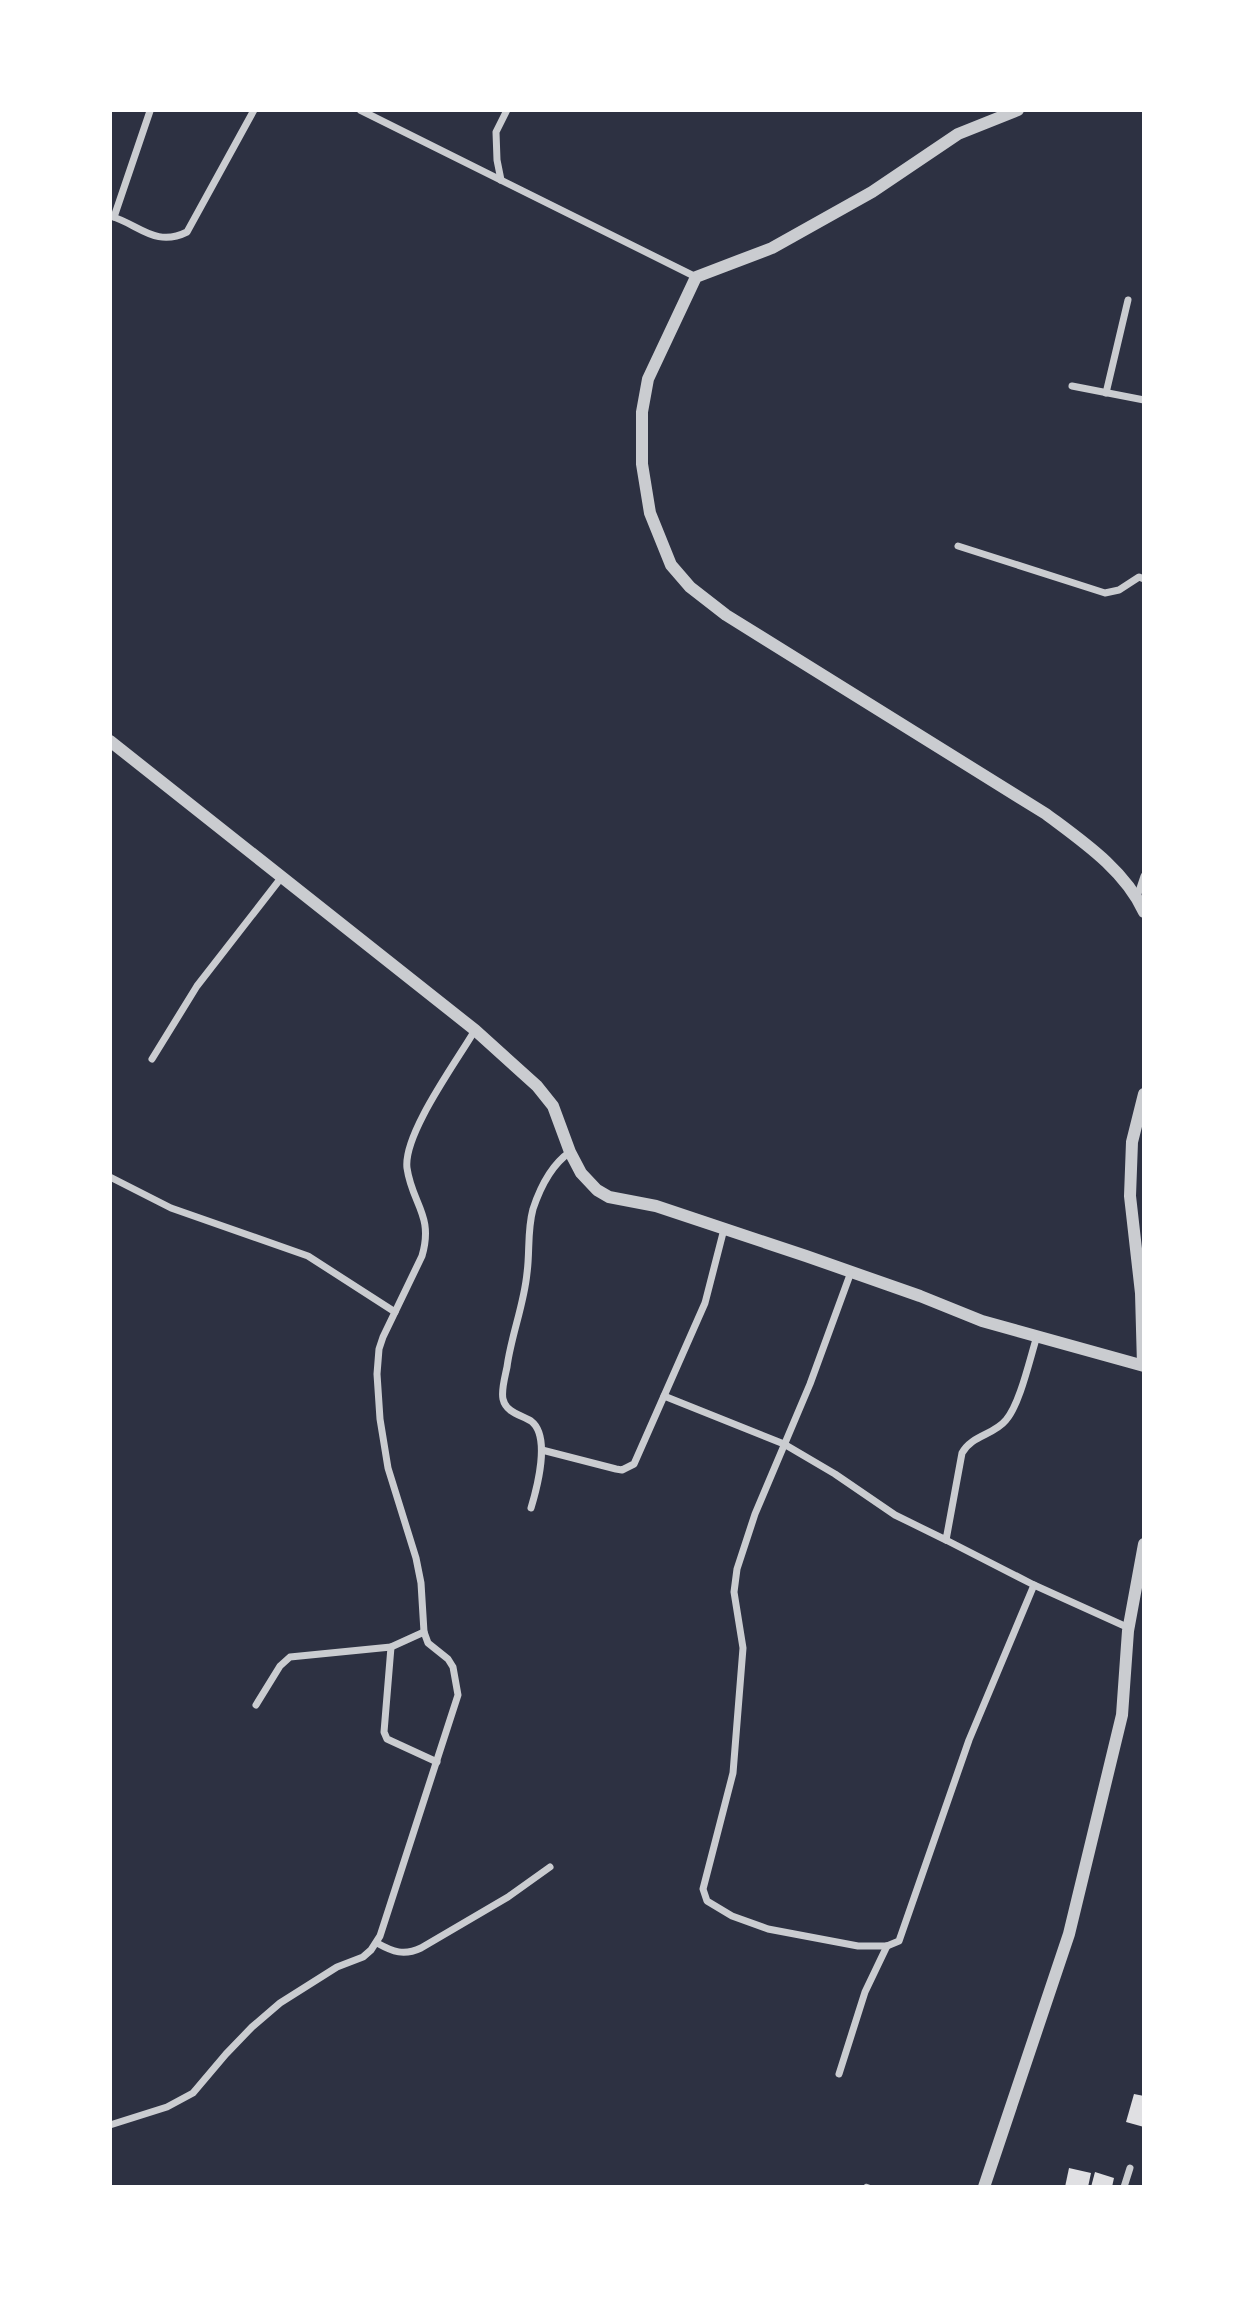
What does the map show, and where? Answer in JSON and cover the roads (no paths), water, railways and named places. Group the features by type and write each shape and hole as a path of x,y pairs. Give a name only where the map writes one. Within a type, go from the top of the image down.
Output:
{"street":[{"path":"150,111 112,216 156,237 174,239 187,232 254,110"},
{"path":"360,110 696,277"},
{"path":"502,180 497,160 496,132 507,110"},
{"path":"1018,110 958,134 872,192 772,248 696,277 648,379 642,412 642,464 650,513 671,565 690,587 726,615 1046,814 1082,841 1137,897 1144,912"},
{"path":"1106,393 1128,300"},
{"path":"1072,386 1144,400"},
{"path":"958,546 1105,593 1119,590 1139,577 1144,579"},
{"path":"110,741 475,1030 546,1095 558,1118 570,1152 588,1182 609,1197 656,1206 920,1296 982,1321 1143,1366 1142,1293 1130,1196 1132,1142 1144,1094"},
{"path":"1137,897 1144,876"},
{"path":"152,1059 197,986 281,878"},
{"path":"110,2125 167,2107 193,2093 252,2027 280,2003 337,1967 363,1957 377,1943 450,1722 458,1695 458,1685 448,1659 428,1643 424,1632 421,1583 416,1558 388,1468 380,1419 377,1362 383,1337 425,1243 425,1220 408,1171 411,1141 475,1030"},
{"path":"531,1508 542,1450 540,1432 532,1422 510,1409 503,1401 503,1390 528,1273 529,1229 533,1209 558,1160 570,1152"},
{"path":"110,1177 170,1208 309,1256 395,1312"},
{"path":"542,1450 616,1469 628,1468 634,1464 705,1303 724,1229"},
{"path":"851,1272 810,1384 755,1514 737,1569 734,1591 743,1648 733,1773 725,1811 704,1878 704,1895 707,1901 732,1916 768,1929 858,1946 887,1946 902,1938 969,1740 1034,1585"},
{"path":"946,1541 962,1453 970,1442 998,1428 1011,1414 1037,1336"},
{"path":"664,1396 784,1444 835,1474 895,1515 1034,1585 1129,1628"},
{"path":"984,2187 1069,1934 1122,1715 1129,1628 1144,1544"},
{"path":"256,1705 280,1666 290,1657 391,1647 424,1632"},
{"path":"391,1647 384,1732 387,1739 437,1762"},
{"path":"377,1943 401,1953 410,1953 508,1897 550,1867"},
{"path":"838,2074 865,1992 887,1946"},
{"path":"1124,2187 1130,2168"}]}
